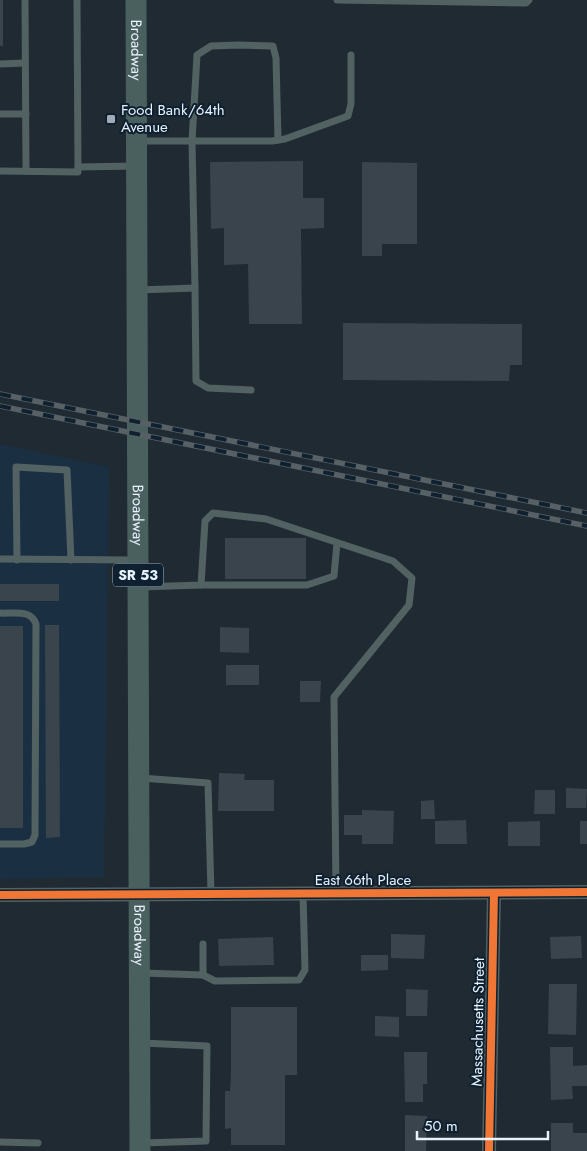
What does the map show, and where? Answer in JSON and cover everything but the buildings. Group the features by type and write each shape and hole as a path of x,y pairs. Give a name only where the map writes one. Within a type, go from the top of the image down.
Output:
{"main road":[{"name":"Broadway","path":"136,0 140,1147"}],"street":[{"name":"East 66th Place","path":"0,895 587,892"},
{"name":"Massachusetts Street","path":"489,1151 494,893"}],"lane":[{"path":"25,0 26,171"},
{"path":"0,171 78,172 77,0"},
{"path":"336,0 516,2 526,2 528,0"},
{"path":"251,390 208,388 196,381 192,141 197,55 211,46 273,46 276,58 278,140"},
{"path":"137,141 278,140 348,116 351,104 351,55"},
{"path":"0,64 25,63"},
{"path":"0,114 26,114"},
{"path":"78,167 137,166"},
{"path":"138,290 195,288"},
{"path":"17,560 16,467 66,470 71,560"},
{"path":"201,585 204,522 213,513 266,518 393,561 412,578 409,605 334,697 336,894"},
{"path":"138,587 307,585 322,582 334,576 337,543"},
{"path":"0,559 138,560"},
{"path":"0,613 29,614 34,617 36,624 35,835 32,842 0,844"},
{"path":"138,778 208,783 211,894"},
{"path":"139,972 204,974 215,981 299,980 304,970 303,894"},
{"path":"203,944 204,974"},
{"path":"139,1043 207,1046 206,1142 140,1147"},
{"path":"0,1142 38,1143"}],"shaded area":[{"path":"0,444 109,467 104,877 0,879"}],"railway":[{"path":"0,394 587,513"},
{"path":"0,406 587,526"}],"cycle path":[{"path":"0,895 587,892"},
{"path":"489,1151 494,893"}],"place":[{"name":"Food Bank/64th Avenue","path":"111,119"}]}
